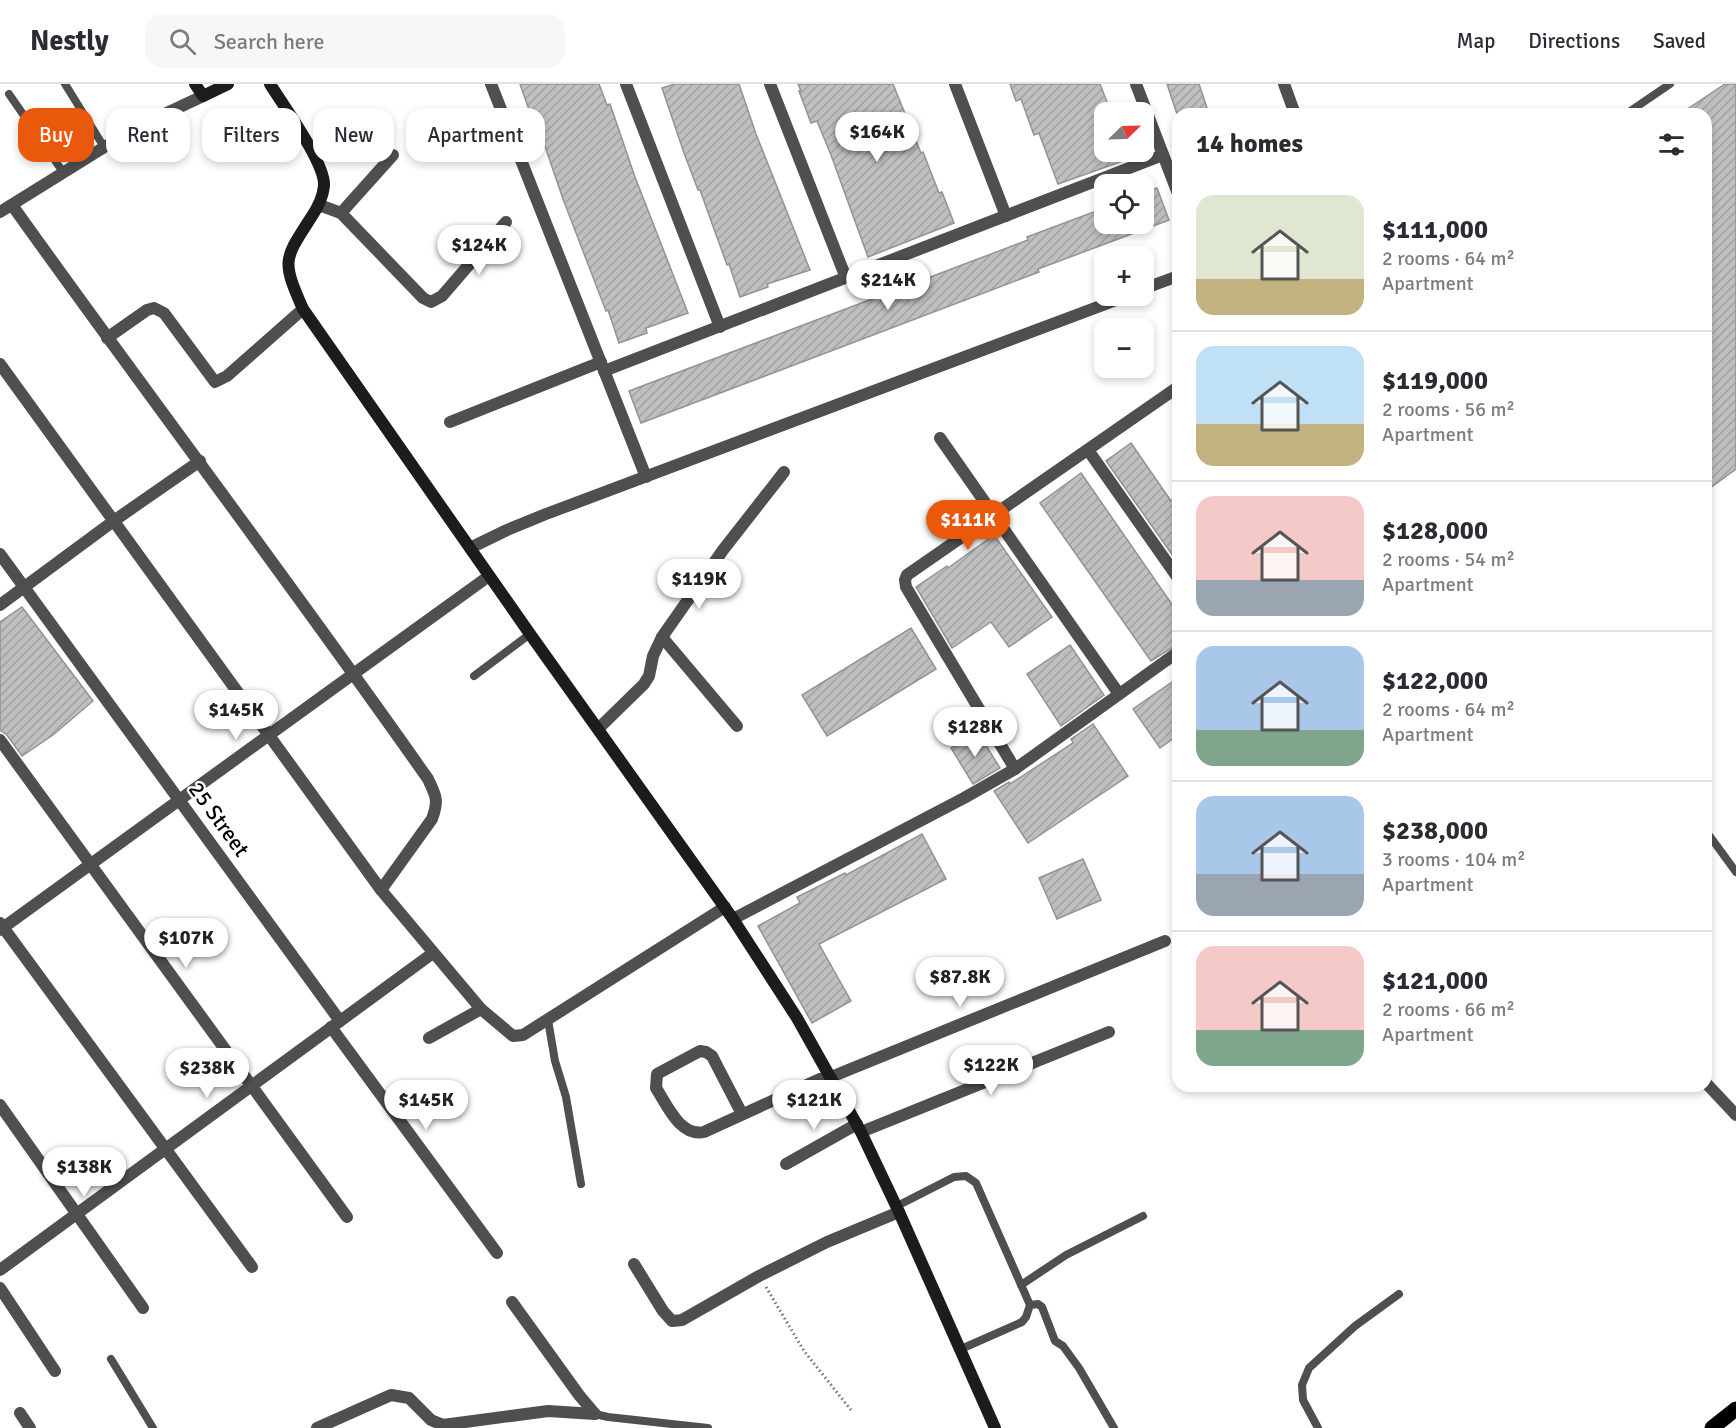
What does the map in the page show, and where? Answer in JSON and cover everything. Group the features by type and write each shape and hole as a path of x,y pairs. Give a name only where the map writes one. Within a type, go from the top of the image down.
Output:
{"main road":[{"path":"1712,1428 1736,1409"}],"street":[{"path":"195,84 203,96"},
{"path":"0,212 135,128 228,84"},
{"path":"270,84 320,165 324,185 319,205 290,252 288,265 290,280 303,309 489,576 734,919 797,1018 859,1128 898,1209 995,1428"},
{"path":"491,84 646,477"},
{"path":"626,84 720,327"},
{"path":"770,84 846,278"},
{"path":"955,84 1006,216"},
{"path":"1136,84 1172,178"},
{"path":"1284,84 1293,108"},
{"path":"450,422 720,327 1163,155"},
{"path":"341,213 388,162"},
{"path":"12,205 428,778 437,798 432,819 381,890"},
{"path":"319,205 341,213 423,298 431,302 442,296 506,222"},
{"path":"1154,286 1172,278"},
{"path":"470,548 507,530 1100,306"},
{"path":"107,338 147,310 154,308 164,314 215,382 227,376 303,309"},
{"path":"0,364 381,890 481,1010 513,1036 523,1035 548,1020 725,907"},
{"path":"1015,769 906,587 907,575 1172,394"},
{"path":"940,438 1119,694"},
{"path":"1088,450 1172,569"},
{"path":"0,605 200,461"},
{"path":"598,729 644,684 649,676 653,656 662,637 723,550 784,472"},
{"name":"25 Street","path":"0,554 178,799 497,1253"},
{"path":"252,1267 1,927 489,576"},
{"path":"662,637 736,726"},
{"path":"734,919 1015,769 1172,656"},
{"path":"0,740 348,1217"},
{"path":"742,1114 712,1056 706,1052 700,1051 657,1074 656,1088 681,1126 697,1134 704,1132 820,1079 831,1077 1165,941"},
{"path":"0,1270 433,953"},
{"path":"429,1038 481,1010"},
{"path":"786,1164 859,1128 1109,1032"},
{"path":"1712,1089 1736,1115"},
{"path":"0,1105 143,1308"},
{"path":"634,1264 663,1311 672,1321 682,1320 759,1276 898,1209"},
{"path":"0,1288 55,1371"},
{"path":"512,1302 595,1414"},
{"path":"317,1428 391,1395 409,1398 431,1420 442,1427 548,1411 595,1414"},
{"path":"20,1413 30,1428"}],"lane":[{"path":"65,84 104,147"},
{"path":"1635,108 1670,84"},
{"path":"9,94 63,172"},
{"path":"474,676 530,634"},
{"path":"1712,839 1736,872"},
{"path":"548,1020 555,1061 566,1097 581,1184"},
{"path":"898,1209 954,1178 966,1176 976,1184 1022,1285 1030,1305 1022,1322 961,1349"},
{"path":"1022,1285 1066,1255 1143,1216"},
{"path":"1318,1428 1303,1400 1302,1385 1309,1368 1355,1326 1399,1294"},
{"path":"1030,1305 1038,1304 1042,1307 1055,1341 1063,1346 1079,1368 1114,1428"},
{"path":"111,1359 153,1428"},
{"path":"595,1414 708,1428"}],"path":[{"path":"759,1276 804,1351 851,1410"}],"building":[{"path":"520,84 599,84 607,105 610,104 635,177 688,313 646,328 647,333 619,343 545,146 545,108 528,108"},
{"path":"675,84 739,84 756,134 810,270 767,284 768,287 740,297 684,153 662,88"},
{"path":"798,84 893,84 921,153 923,152 939,193 942,192 954,223 868,257 831,155 817,121 811,123"},
{"path":"1010,84 1100,84 1107,102 1094,102 1094,162 1120,162 1058,184 1039,133 1034,135 1021,99 1016,101"},
{"path":"1167,84 1199,84 1207,108 1175,108"},
{"path":"1725,84 1736,84 1736,469 1712,487 1712,108 1689,108"},
{"path":"1157,188 1169,220 1154,226 1154,189"},
{"path":"1094,212 1094,234 1132,234 1094,246 1094,248 1038,269 1039,272 641,423 629,391 1028,240 1027,237"},
{"path":"1131,443 1172,500 1172,554 1106,461"},
{"path":"1081,473 1172,604 1172,648 1151,661 1040,503"},
{"path":"994,535 1052,617 1009,647 991,622 952,648 916,587 947,566 948,568"},
{"path":"22,607 93,701 53,735 22,756 7,735 0,730 0,622"},
{"path":"911,628 936,669 827,736 802,695"},
{"path":"1070,645 1104,695 1061,726 1027,674"},
{"path":"1172,682 1172,739 1160,748 1133,709"},
{"path":"1093,724 1128,776 1028,843 994,791 1009,782 1010,784 1073,743 1071,739"},
{"path":"977,731 1000,768 973,784 951,748"},
{"path":"922,834 946,879 819,944 851,1001 812,1023 758,926 800,903 797,897 845,873 846,875"},
{"path":"1083,859 1101,900 1057,919 1039,878"}]}
